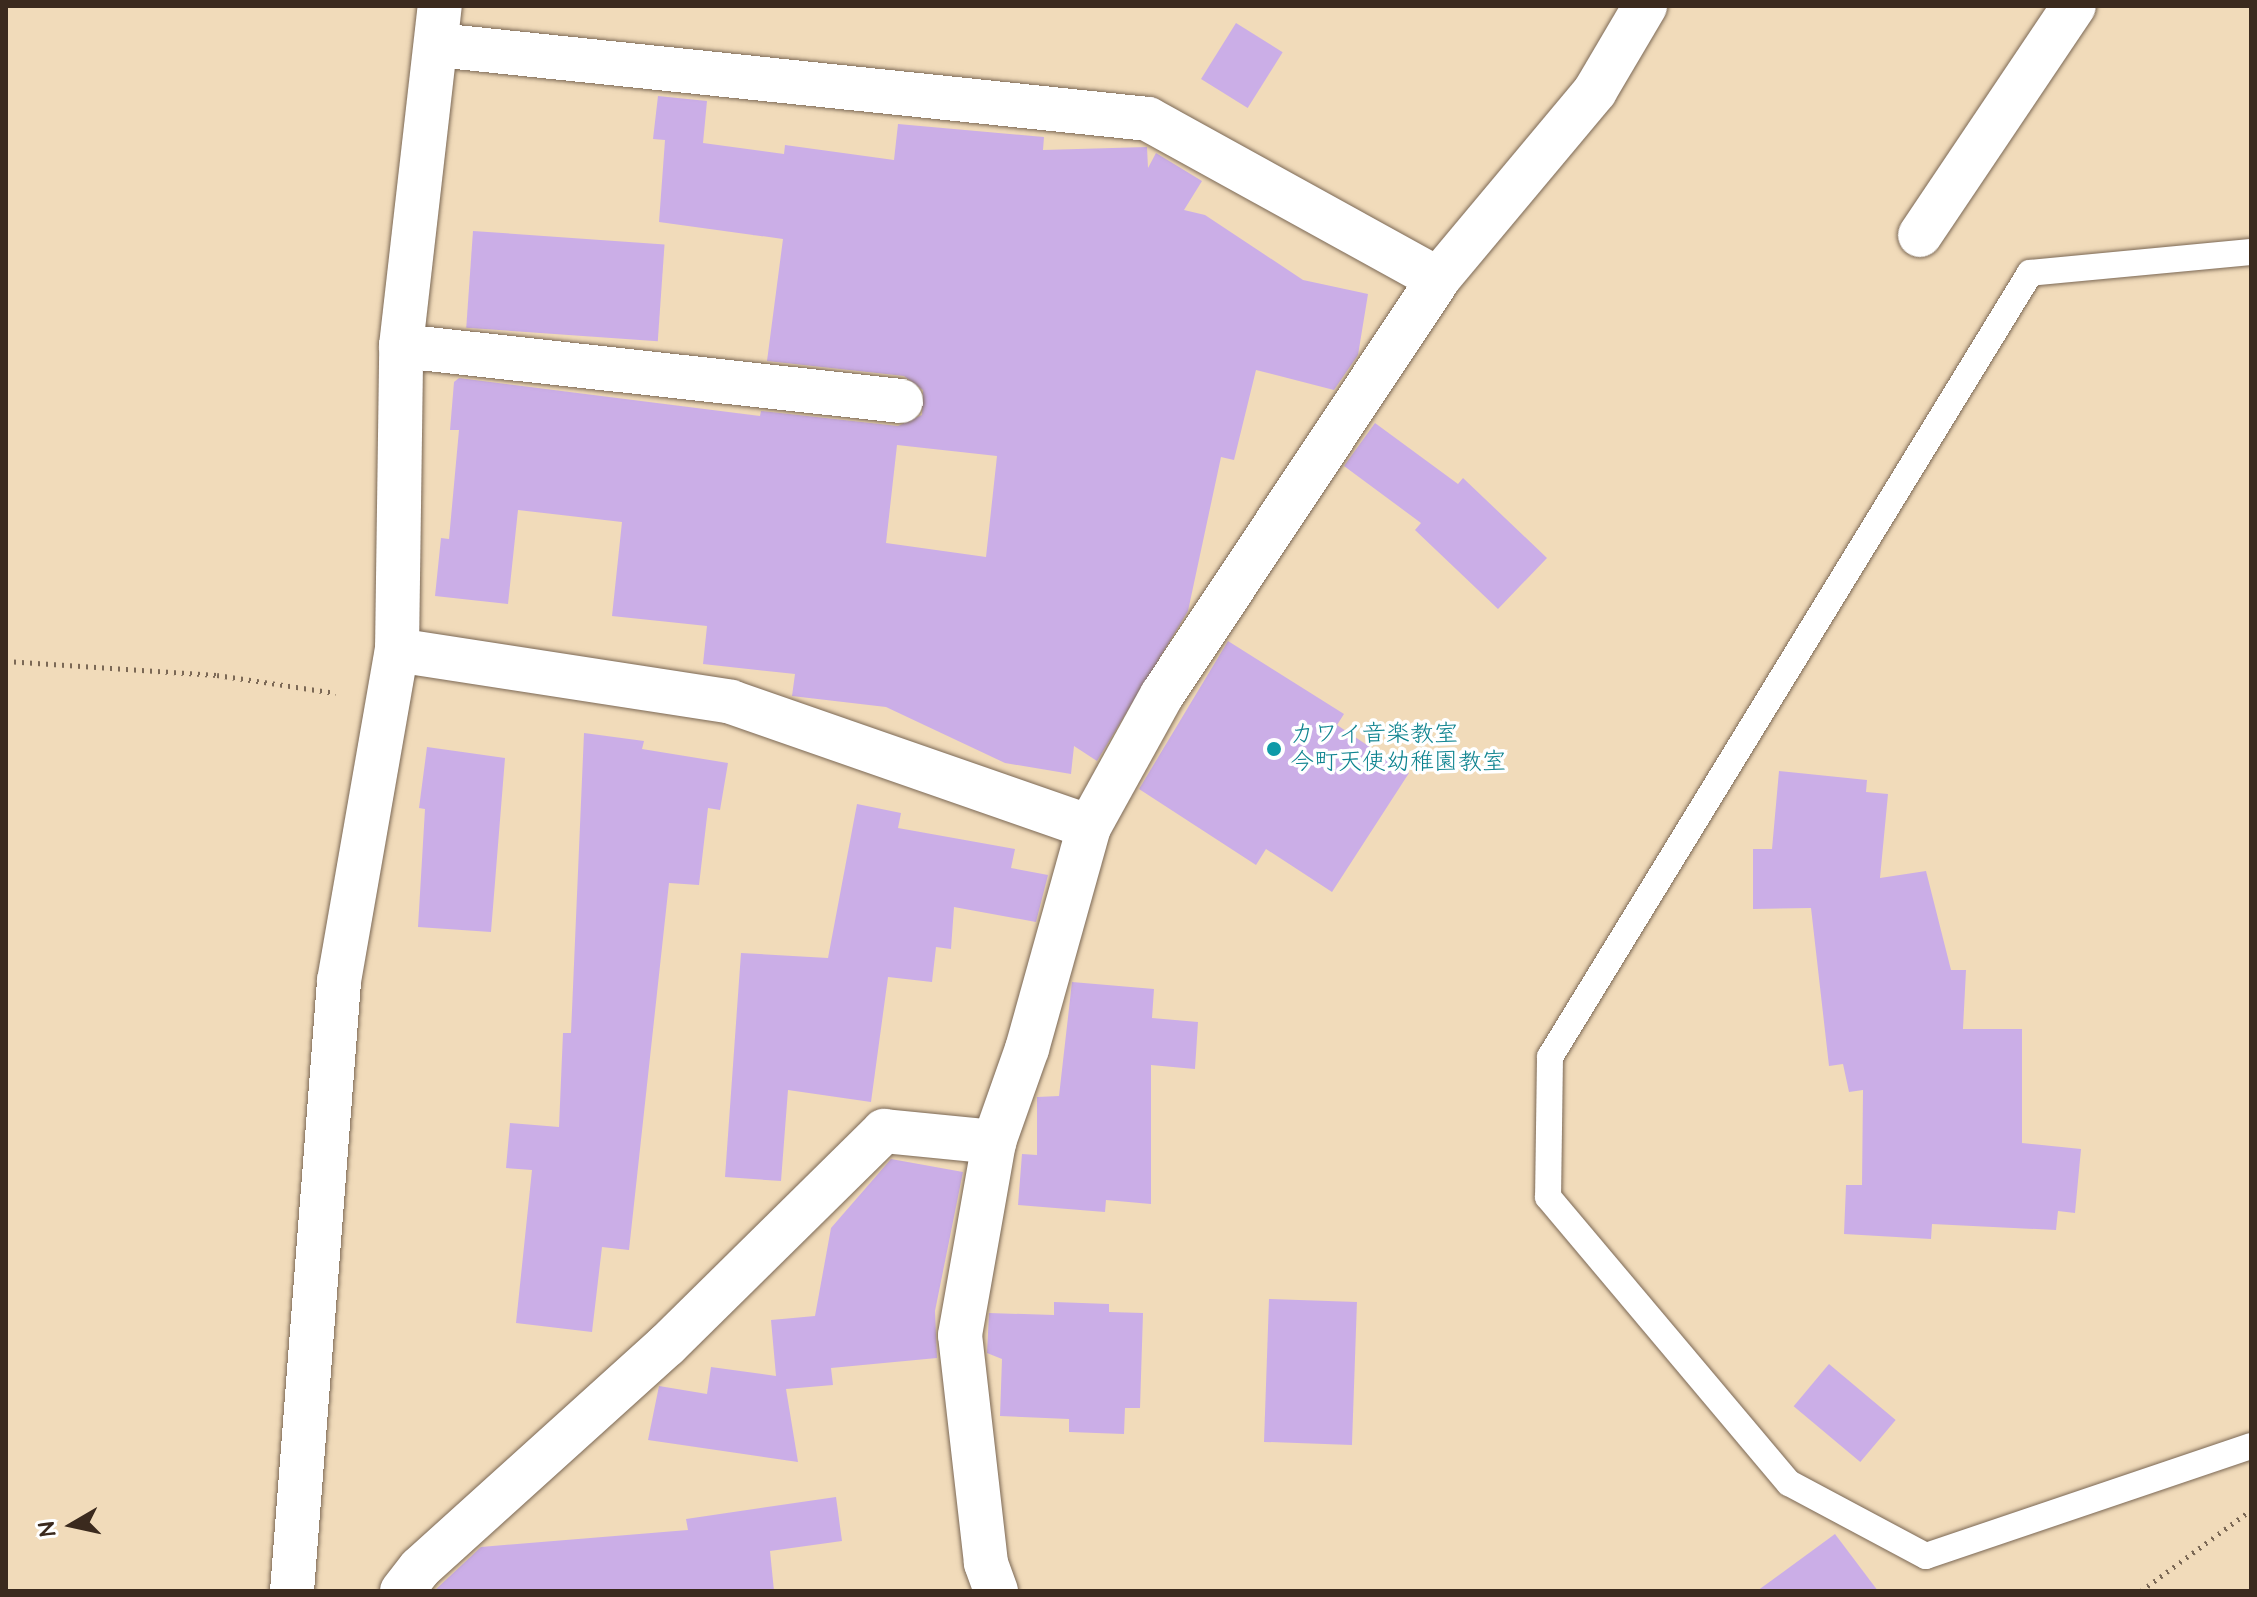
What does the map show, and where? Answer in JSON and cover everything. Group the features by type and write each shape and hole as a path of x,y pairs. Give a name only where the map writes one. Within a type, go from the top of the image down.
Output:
{"street":[{"path":"996,1591 986,1563 960,1335 994,1142 1027,1049 1089,827 1162,695 1438,279 1595,91 1645,6"},
{"path":"1920,235 2074,6"},
{"path":"292,1591 339,981 385,700 397,650 401,346 438,26 1148,119 1438,279"},
{"path":"401,346 901,401"},
{"path":"397,650 731,702 1089,827"},
{"path":"402,1591 420,1568 667,1345 884,1131 994,1142"}],"lane":[{"path":"2251,252 2030,273 1550,1057 1548,1197 1789,1483 1926,1556 2251,1446"}],"path":[{"path":"6,661 217,675 385,700"},
{"path":"2141,1591 2251,1510"}],"building":[{"path":"1236,23 1283,52 1248,108 1201,79"},
{"path":"658,96 707,101 703,143 784,154 785,145 894,160 898,124 1044,137 1043,150 1147,147 1148,168 1156,153 1202,181 1184,210 1205,215 1303,280 1368,294 1358,355 1334,390 1256,370 1234,460 1221,457 1188,611 1097,761 1074,746 1071,774 1005,763 886,707 792,696 795,674 703,664 707,626 612,616 622,522 518,510 508,604 435,596 441,538 449,539 459,430 450,430 454,382 459,378 760,416 761,411 898,426 922,415 923,390 904,376 767,361 783,239 659,222 665,140 653,139","holes":["897,445 997,456 986,557 886,543"]},
{"path":"473,231 665,244 658,341 466,328"},
{"path":"1375,423 1458,484 1463,478 1547,558 1498,609 1415,530 1421,523 1344,466"},
{"name":"カワイ音楽教室 今町天使幼稚園教室","path":"1228,641 1344,714 1337,725 1409,773 1332,892 1266,849 1256,865 1139,789"},
{"path":"584,733 644,741 642,749 728,763 720,810 708,808 699,885 669,883 629,1250 602,1247 592,1332 516,1323 532,1170 506,1168 510,1123 559,1127 563,1033 571,1033"},
{"path":"427,747 505,758 491,932 418,927 425,809 419,808"},
{"path":"1779,771 1867,780 1866,792 1888,794 1880,878 1926,871 1951,970 1966,970 1963,1029 2022,1029 2022,1143 2081,1149 2075,1213 2058,1211 2056,1230 1932,1224 1931,1239 1844,1234 1846,1185 1862,1185 1863,1090 1849,1092 1843,1064 1829,1066 1811,908 1753,909 1753,849 1772,849"},
{"path":"857,804 901,813 898,828 1015,849 1011,868 1048,875 1036,922 954,907 951,949 936,947 932,982 888,977 871,1102 788,1090 781,1181 725,1177 741,953 828,958"},
{"path":"1072,982 1154,989 1152,1018 1198,1022 1195,1069 1151,1065 1151,1204 1106,1200 1105,1212 1018,1205 1022,1154 1037,1155 1037,1097 1059,1096"},
{"path":"891,1159 963,1172 935,1311 937,1358 831,1368 833,1385 786,1389 798,1462 648,1440 659,1386 707,1394 711,1367 776,1376 771,1320 815,1316 831,1228"},
{"path":"1269,1299 1357,1302 1352,1445 1264,1442"},
{"path":"1054,1302 1109,1304 1109,1312 1143,1313 1140,1408 1125,1408 1124,1434 1069,1432 1069,1419 1000,1416 1002,1359 987,1353 989,1313 1054,1315"},
{"path":"1829,1364 1896,1420 1860,1462 1794,1406"},
{"path":"836,1497 842,1541 770,1551 774,1591 434,1591 481,1547 688,1530 686,1519"},
{"path":"1835,1534 1878,1591 1757,1591"}],"place":[{"name":"カワイ音楽教室 今町天使幼稚園教室","path":"1274,749"}]}
